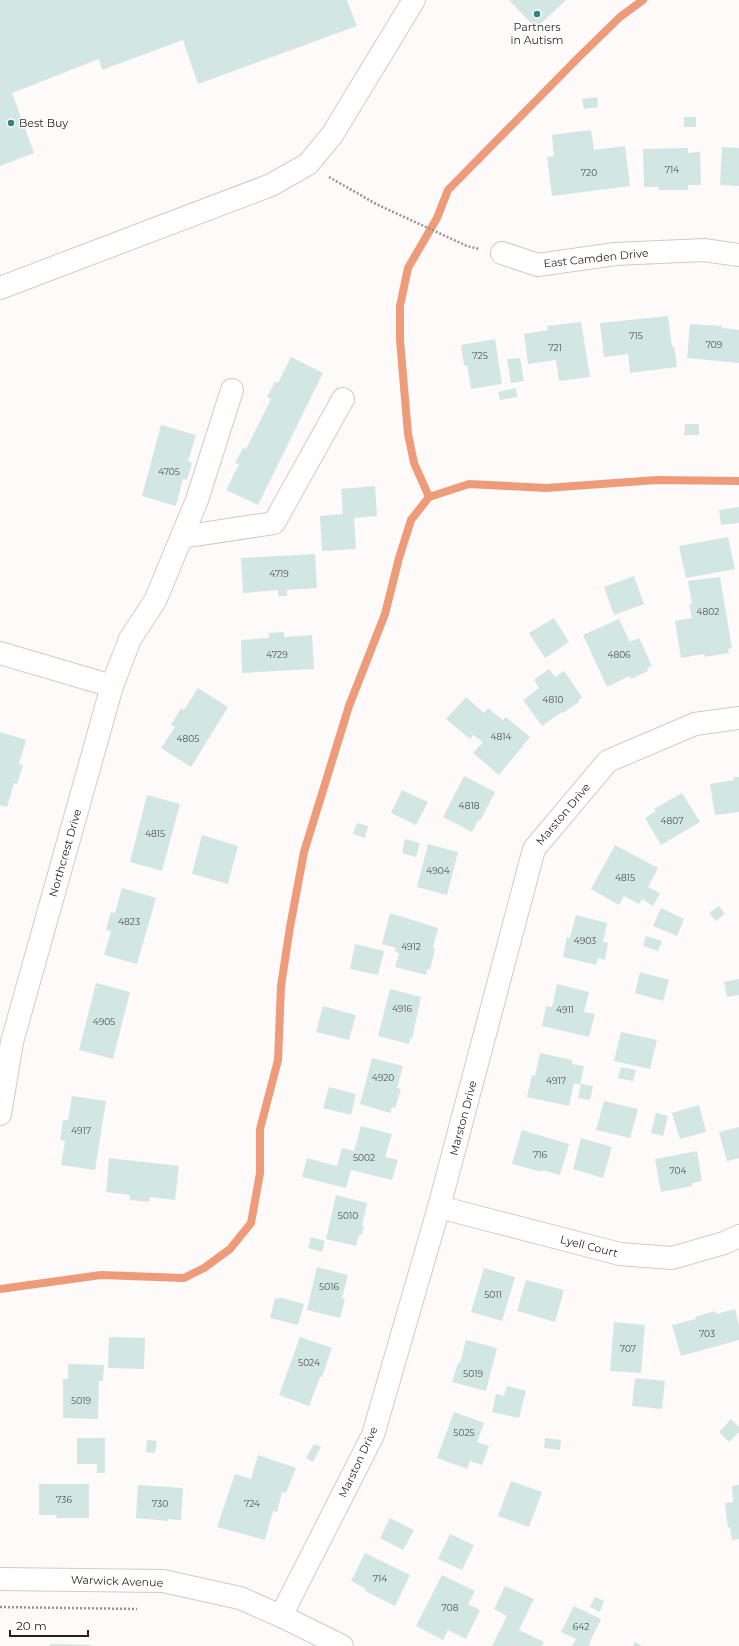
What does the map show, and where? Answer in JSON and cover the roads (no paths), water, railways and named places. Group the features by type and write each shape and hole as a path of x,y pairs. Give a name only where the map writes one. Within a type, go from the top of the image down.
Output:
{"street":[{"path":"0,288 271,185 308,164 332,135 414,0"},
{"name":"East Camden Drive","path":"502,253 538,265 615,254 704,250 739,255"},
{"name":"Northcrest Drive","path":"0,1114 12,1042 112,686 130,639 155,601 182,537 196,500 232,390"},
{"path":"182,537 274,523 343,399"},
{"path":"0,653 112,686"},
{"name":"Marston Drive","path":"281,1616 373,1435 439,1207 534,849 608,761 695,724 739,718"},
{"name":"Lyell Court","path":"439,1207 620,1254 672,1258 724,1243 739,1236"},
{"name":"Warwick Avenue","path":"0,1579 163,1581 240,1598 342,1646"}],"waterway":[{"path":"429,497 414,463 408,434 400,340 400,306 408,268 437,218 448,190 620,17 643,0"},
{"path":"0,1289 101,1275 184,1278 204,1268 230,1249 251,1223 260,1173 260,1129 278,1060 281,986 304,852 349,706 385,614 399,558 411,520 429,497 469,484 546,488 657,480 739,481"}],"place":[{"name":"Partners in Autism","path":"537,14"},
{"name":"Best Buy","path":"11,123"}]}
